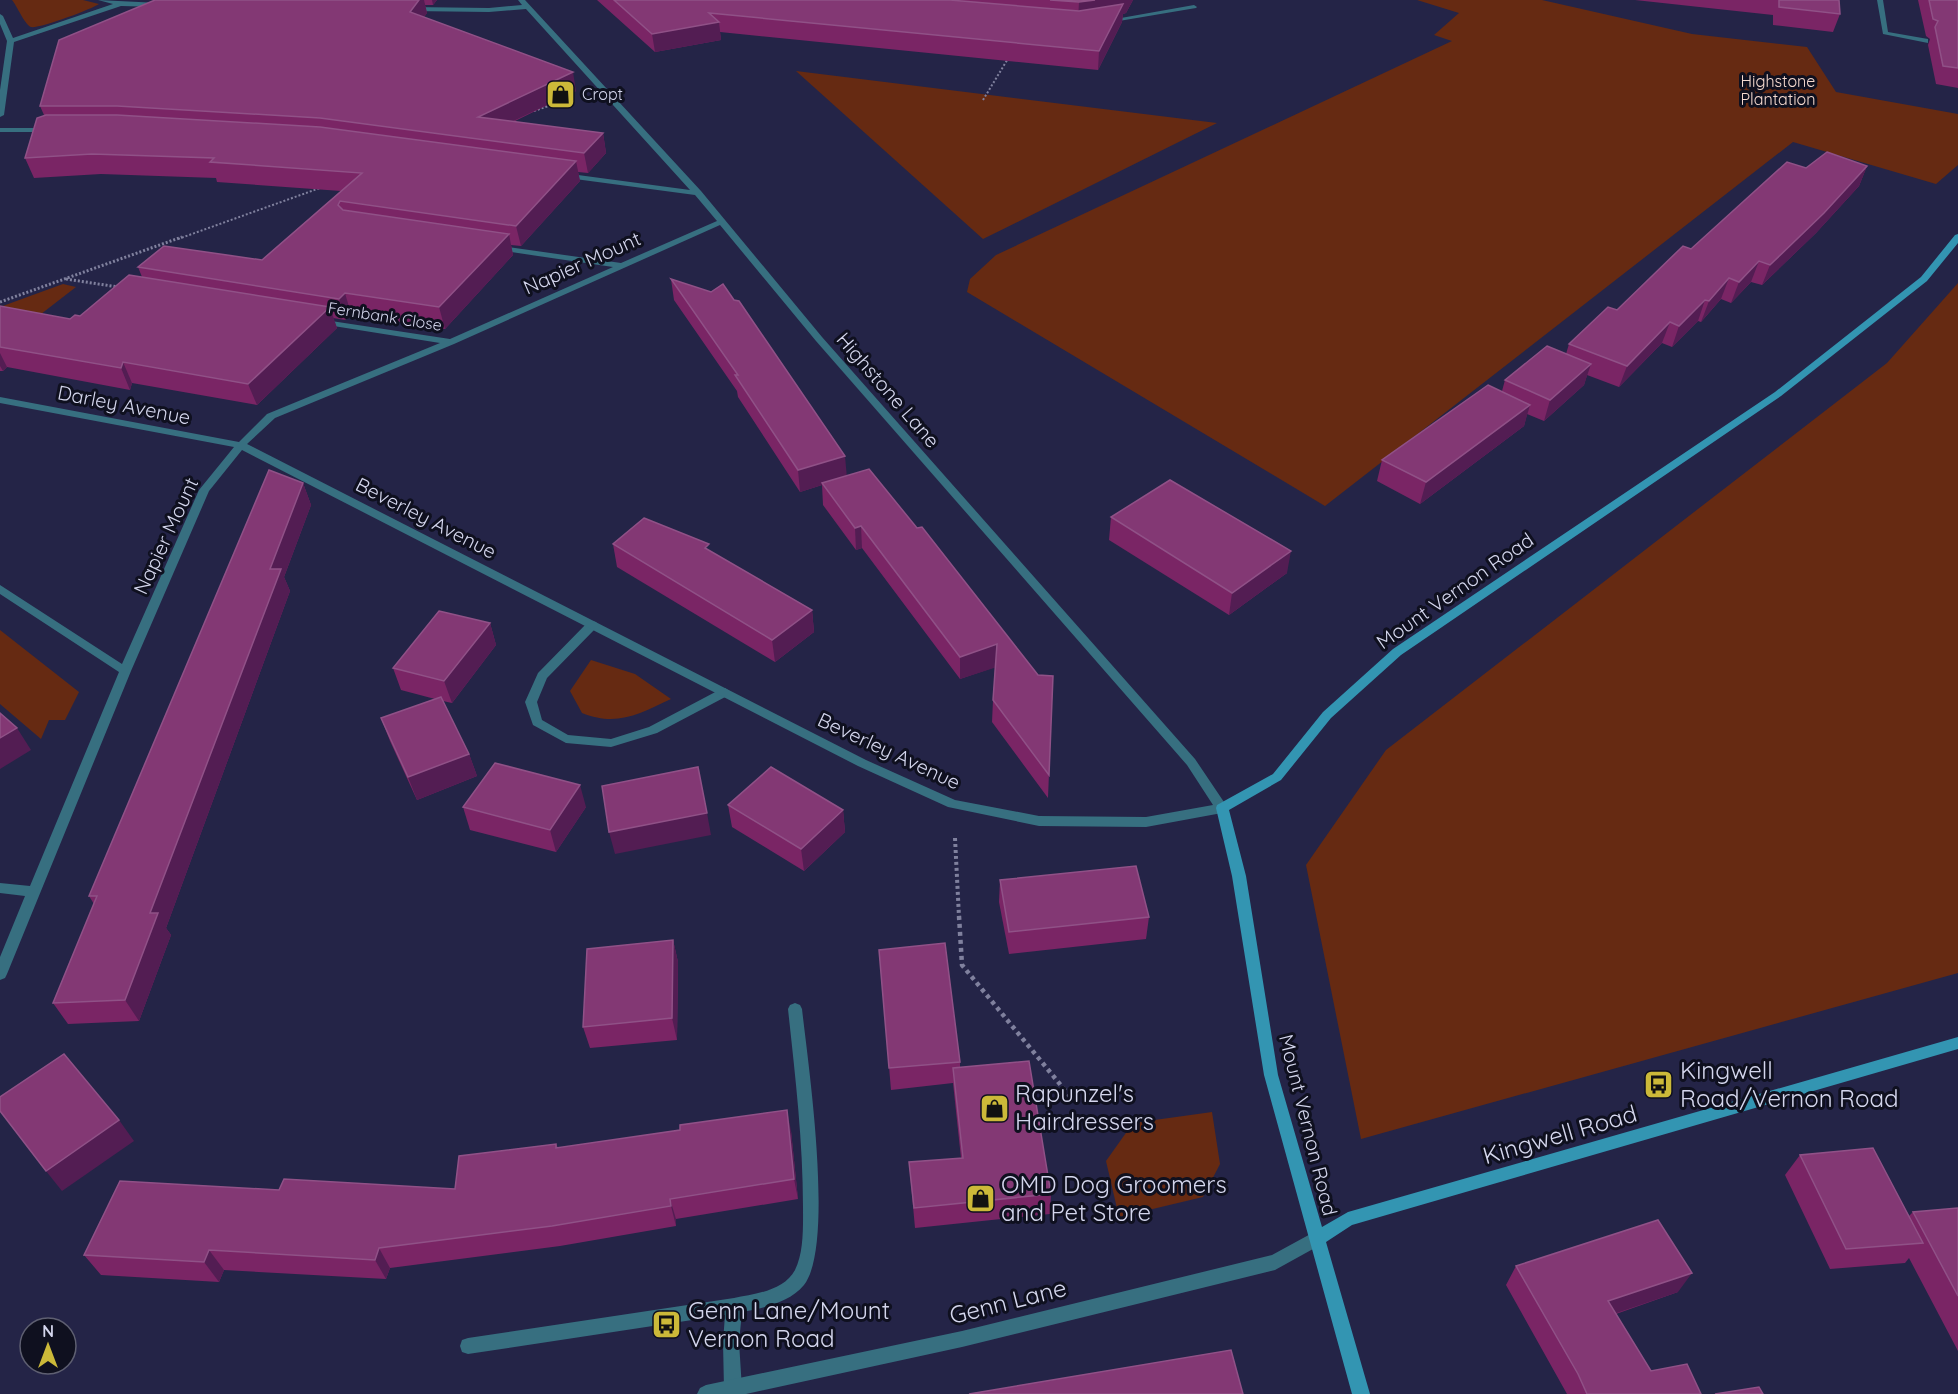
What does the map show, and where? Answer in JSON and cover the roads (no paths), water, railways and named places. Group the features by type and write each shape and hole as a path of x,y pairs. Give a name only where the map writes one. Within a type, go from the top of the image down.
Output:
{"street":[{"path":"101,0 122,4 165,5"},
{"path":"1880,0 1885,33 1925,41"},
{"path":"11,41 122,4"},
{"path":"405,9 524,4"},
{"name":"Highstone Lane","path":"524,4 698,193 819,339 1191,762 1222,808"},
{"path":"1101,21 1194,7"},
{"path":"0,16 11,41 0,115"},
{"path":"0,130 57,130"},
{"path":"549,173 698,193"},
{"name":"Napier Mount","path":"0,974 125,671 204,490 241,445 271,416 451,342 618,265 721,222"},
{"name":"Mount Vernon Road","path":"1361,1394 1271,1075 1239,876 1222,808 1277,777 1327,715 1397,652 1778,394 1924,279 1958,237"},
{"path":"490,246 618,265"},
{"name":"Fernbank Close","path":"313,319 451,342"},
{"name":"Darley Avenue","path":"0,400 241,445"},
{"name":"Beverley Avenue","path":"241,445 862,763 953,804 1039,821 1098,822 1146,822 1222,808"},
{"path":"0,589 125,671"},
{"path":"592,625 542,676 531,702 537,722 566,740 611,744 653,730 725,692"},
{"path":"0,888 34,892"},
{"path":"468,1346 734,1306 779,1296 802,1274 810,1244 810,1185 795,1009"},
{"name":"Kingwell Road","path":"1316,1239 1348,1219 1958,1043"},
{"name":"Genn Lane","path":"706,1394 962,1339 1275,1262 1316,1239"},
{"path":"733,1389 731,1342 734,1306"}],"place":[{"name":"Cropt","path":"561,94"},
{"name":"Kingwell Road/Vernon Road","path":"1659,1085"},
{"name":"Rapunzel's Hairdressers","path":"994,1108"},
{"name":"OMD Dog Groomers and Pet Store","path":"980,1199"},
{"name":"Genn Lane/Mount Vernon Road","path":"667,1325"}],"park label":[{"name":"Highstone Plantation","path":"1778,90"}]}
